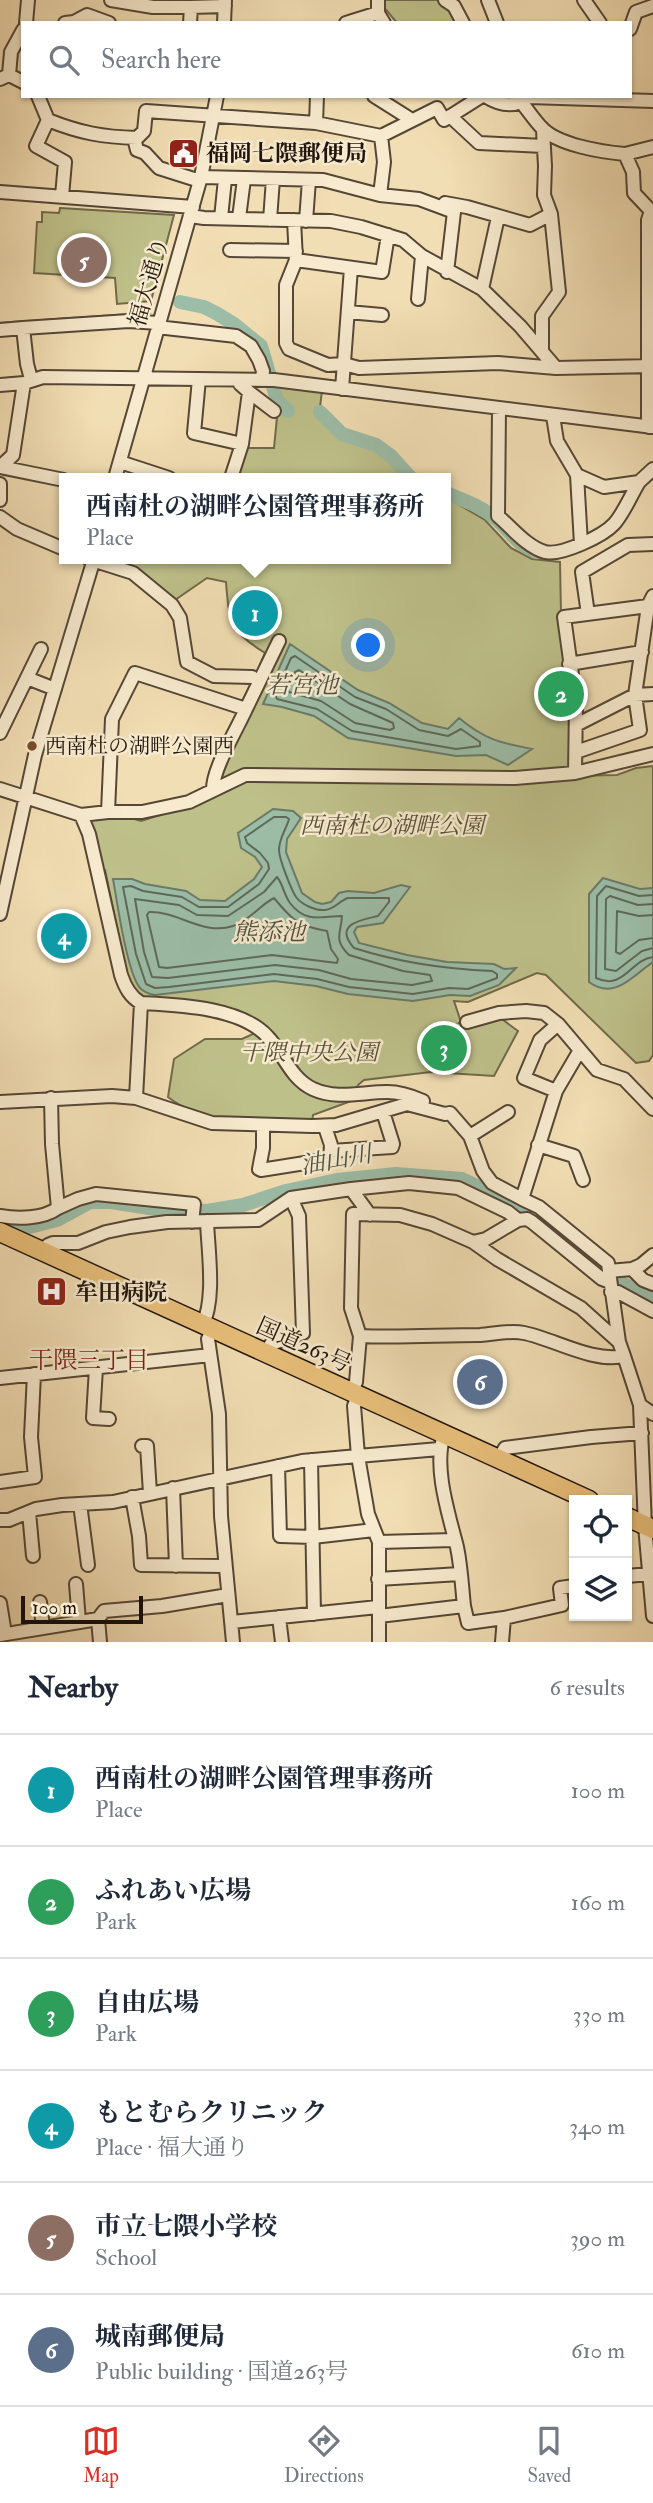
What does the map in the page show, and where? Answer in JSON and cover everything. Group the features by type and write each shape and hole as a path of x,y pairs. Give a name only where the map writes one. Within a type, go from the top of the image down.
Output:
{"highway":[{"name":"国道263号","path":"6,1239 43,1252 354,1395 441,1442 498,1460 578,1495"},
{"path":"632,1520 649,1528"}],"street":[{"path":"26,21 28,0"},
{"path":"445,0 454,6 462,21"},
{"path":"488,0 496,21"},
{"path":"584,0 599,21"},
{"path":"76,21 87,15 104,21 116,1 153,7 191,7 225,3 224,21"},
{"path":"632,23 636,12 653,6"},
{"path":"190,21 191,7"},
{"path":"352,21 380,12"},
{"path":"21,34 11,52 4,77 21,81"},
{"path":"39,98 48,120 79,132 105,137 134,138 144,131 146,111 316,123 381,136 412,120 433,102 444,120 479,98"},
{"name":"福大通り","path":"117,473 200,179 217,98"},
{"path":"316,123 317,98"},
{"path":"377,98 412,120"},
{"path":"484,98 514,105 520,99 543,130 575,145 602,152 625,154 653,147"},
{"path":"571,98 653,101"},
{"path":"450,116 479,143 543,146"},
{"path":"48,120 36,146 65,162 62,197"},
{"path":"542,351 542,316 559,292 551,214 544,195 543,130"},
{"path":"380,195 384,162 381,136"},
{"path":"134,138 137,150 145,153 159,168 200,179 323,180 380,195 419,199 454,212 447,272"},
{"path":"0,385 43,377 267,380 651,427 648,220 651,211 634,193 634,172 625,154"},
{"path":"221,218 225,178"},
{"path":"239,218 244,179"},
{"path":"270,220 272,179"},
{"path":"309,180 296,256 286,285 286,343 289,349 322,363 359,368 498,363 556,368 651,366"},
{"path":"402,191 421,193 452,206 467,207 530,225 551,214"},
{"path":"0,192 191,211 221,218 331,221 388,235 403,240 447,272 482,289 520,326 556,368"},
{"path":"482,289 498,217"},
{"path":"230,250 296,256 382,272 388,235"},
{"path":"418,299 422,256"},
{"path":"342,389 351,268"},
{"path":"348,312 382,315"},
{"path":"0,330 129,321 236,336 250,346 267,380"},
{"path":"23,328 28,381 13,455 0,467 59,479"},
{"path":"199,379 194,433 242,444"},
{"path":"241,380 240,384 274,411"},
{"path":"233,473 242,444 249,392"},
{"path":"499,409 498,516 522,538 545,552 555,553 604,532 615,523 639,482 653,469"},
{"path":"553,415 557,441 578,475 581,544"},
{"path":"120,462 154,473"},
{"path":"578,475 604,488 639,482"},
{"path":"0,484 0,500"},
{"path":"0,517 17,529 59,547"},
{"path":"588,614 582,572 628,545 653,544"},
{"path":"0,914 24,795 91,564"},
{"path":"110,564 133,573 172,605 180,618 187,662 214,676 252,677"},
{"path":"575,773 576,725 564,617 651,601 635,695 640,730 576,752"},
{"path":"213,790 217,771 279,641"},
{"path":"0,733 41,649"},
{"path":"569,664 642,652"},
{"path":"108,812 112,719 135,673 246,709"},
{"path":"27,678 55,689"},
{"path":"576,725 635,695 653,694"},
{"path":"0,789 81,815 142,812 188,802 245,775 515,778 575,773 653,754"},
{"path":"81,815 89,834 121,975 130,995 141,1003 223,1012 253,1024 268,1037 289,1069 312,1088 338,1095 397,1093 436,1105 450,1113 470,1136 483,1171 492,1183 539,1207 608,1263 619,1342 640,1405 642,1433 648,1449 649,1574 653,1616"},
{"path":"136,1098 141,1003"},
{"path":"467,1022 499,1013 544,1013 558,1024 597,1070 624,1079 653,1110"},
{"path":"556,1091 524,1078 540,1040 558,1024"},
{"path":"522,1199 556,1091 580,1050"},
{"path":"0,1102 112,1096 136,1098 212,1123 325,1127 412,1104 445,1114 450,1113"},
{"path":"51,1098 58,1208"},
{"path":"331,1151 392,1147 383,1112"},
{"path":"470,1136 509,1112"},
{"path":"263,1125 261,1170 330,1159 331,1151 325,1127"},
{"path":"538,1145 575,1156 583,1180"},
{"path":"43,1252 53,1243 78,1243 106,1232 130,1227 258,1220 290,1198 409,1183 458,1188 508,1212 518,1220"},
{"path":"483,1200 492,1183"},
{"path":"351,1189 370,1215"},
{"path":"0,1216 16,1218 52,1213 78,1199 96,1194 194,1204 192,1222"},
{"path":"265,1354 271,1344 303,1333 299,1216 290,1198"},
{"path":"379,1642 377,1536 368,1514 358,1456 354,1406 360,1336 351,1308 353,1214 400,1215 432,1224 473,1242 581,1308 619,1342"},
{"path":"473,1242 486,1238 518,1220 527,1219 602,1279 610,1282 618,1292 653,1311"},
{"path":"207,1222 207,1328 219,1414 224,1566 233,1642"},
{"path":"610,1282 653,1255"},
{"path":"632,1269 643,1280 653,1284"},
{"path":"360,1336 488,1334 509,1331 562,1347 614,1358 624,1356"},
{"path":"0,1378 210,1355"},
{"path":"96,1368 93,1418 109,1419"},
{"path":"0,1482 35,1477 31,1437 34,1374"},
{"path":"640,1405 653,1414"},
{"path":"498,1460 505,1448 642,1433"},
{"path":"0,1520 9,1520 29,1512 62,1505 113,1502 311,1460 358,1456 441,1442 448,1516 468,1623 562,1605 560,1588 569,1587"},
{"path":"142,1446 147,1446 150,1493"},
{"path":"311,1460 314,1614"},
{"path":"278,1466 280,1535 454,1540"},
{"path":"173,1488 176,1566"},
{"path":"132,1497 141,1565 224,1566"},
{"path":"80,1504 88,1565"},
{"path":"29,1512 33,1556"},
{"path":"378,1579 460,1574"},
{"path":"632,1576 649,1574"},
{"path":"76,1584 79,1621"},
{"path":"100,1642 98,1619 104,1611 162,1606 228,1595"},
{"path":"40,1602 43,1628"},
{"path":"0,1603 3,1635 98,1619"},
{"path":"232,1622 314,1614 464,1606"},
{"path":"279,1617 282,1642"},
{"path":"502,1642 504,1618"}],"green space":[{"path":"382,0 440,0 450,7 457,21 395,21 382,5"},
{"path":"60,208 174,215 151,301 117,304 115,278 34,273 37,222 42,222 42,212 59,213"},
{"path":"268,385 322,391 319,415 340,435 376,447 393,461 401,473 237,473 245,448 274,448 277,417"},
{"name":"西南杜の湖畔公園","path":"451,500 485,520 511,548 532,559 560,562 561,615 574,722 571,776 617,775 636,768 653,766 653,1055 649,1061 636,1063 546,975 537,973 468,1002 454,1001 461,1022 459,1023 499,1017 518,1031 494,1076 431,1072 364,1080 358,1085 354,1100 313,1115 312,1123 218,1118 183,1107 168,1097 174,1059 205,1039 242,1039 253,1034 250,1018 147,999 133,989 127,975 105,870 101,870 85,837 91,818 131,818 141,821 209,800 212,778 265,653 245,638 233,624 228,607 226,582 207,578 172,602 115,564 451,564"}],"water":[{"name":"若宮池","path":"290,644 358,690 389,703 422,723 448,729 459,718 476,731 493,739 532,749 508,765 486,755 456,756 348,738 314,716 263,704"},
{"name":"熊添池","path":"273,809 293,811 301,818 287,839 286,852 302,893 315,902 331,902 339,893 348,891 374,893 401,885 410,887 383,923 357,927 354,932 359,943 447,962 516,968 499,985 470,996 450,995 413,1001 348,994 316,986 274,981 155,995 143,991 131,968 113,879 132,879 186,891 200,900 225,901 254,879 262,867 255,857 241,848 238,833"},
{"path":"603,878 640,889 653,888 653,962 623,984 607,989 589,982 589,894"}],"waterway":[{"path":"180,302 204,307 216,313 261,346 277,400 288,411"},
{"path":"0,323 150,313"},
{"path":"320,412 342,434 376,445 406,473"},
{"path":"451,495 484,510 519,542 537,552"},
{"name":"油山川","path":"2,1234 57,1220 90,1202 111,1202 162,1210 207,1211 243,1205 286,1191 337,1180 396,1174 462,1179 529,1211 620,1282 653,1299"}],"place":[{"name":"福岡七隈郵便局","path":"183,153"},
{"name":"市立七隈小学校","path":"84,260"},
{"name":"西南杜の湖畔公園管理事務所","path":"255,613"},
{"name":"ふれあい広場","path":"561,694"},
{"name":"西南杜の湖畔公園西","path":"32,746"},
{"name":"もとむらクリニック","path":"64,936"},
{"name":"自由広場","path":"444,1048"},
{"name":"牟田病院","path":"52,1292"},
{"name":"城南郵便局","path":"480,1382"}],"district":[{"name":"干隈三丁目","path":"89,1360"}],"park label":[{"name":"干隈中央公園","path":"309,1052"}]}
